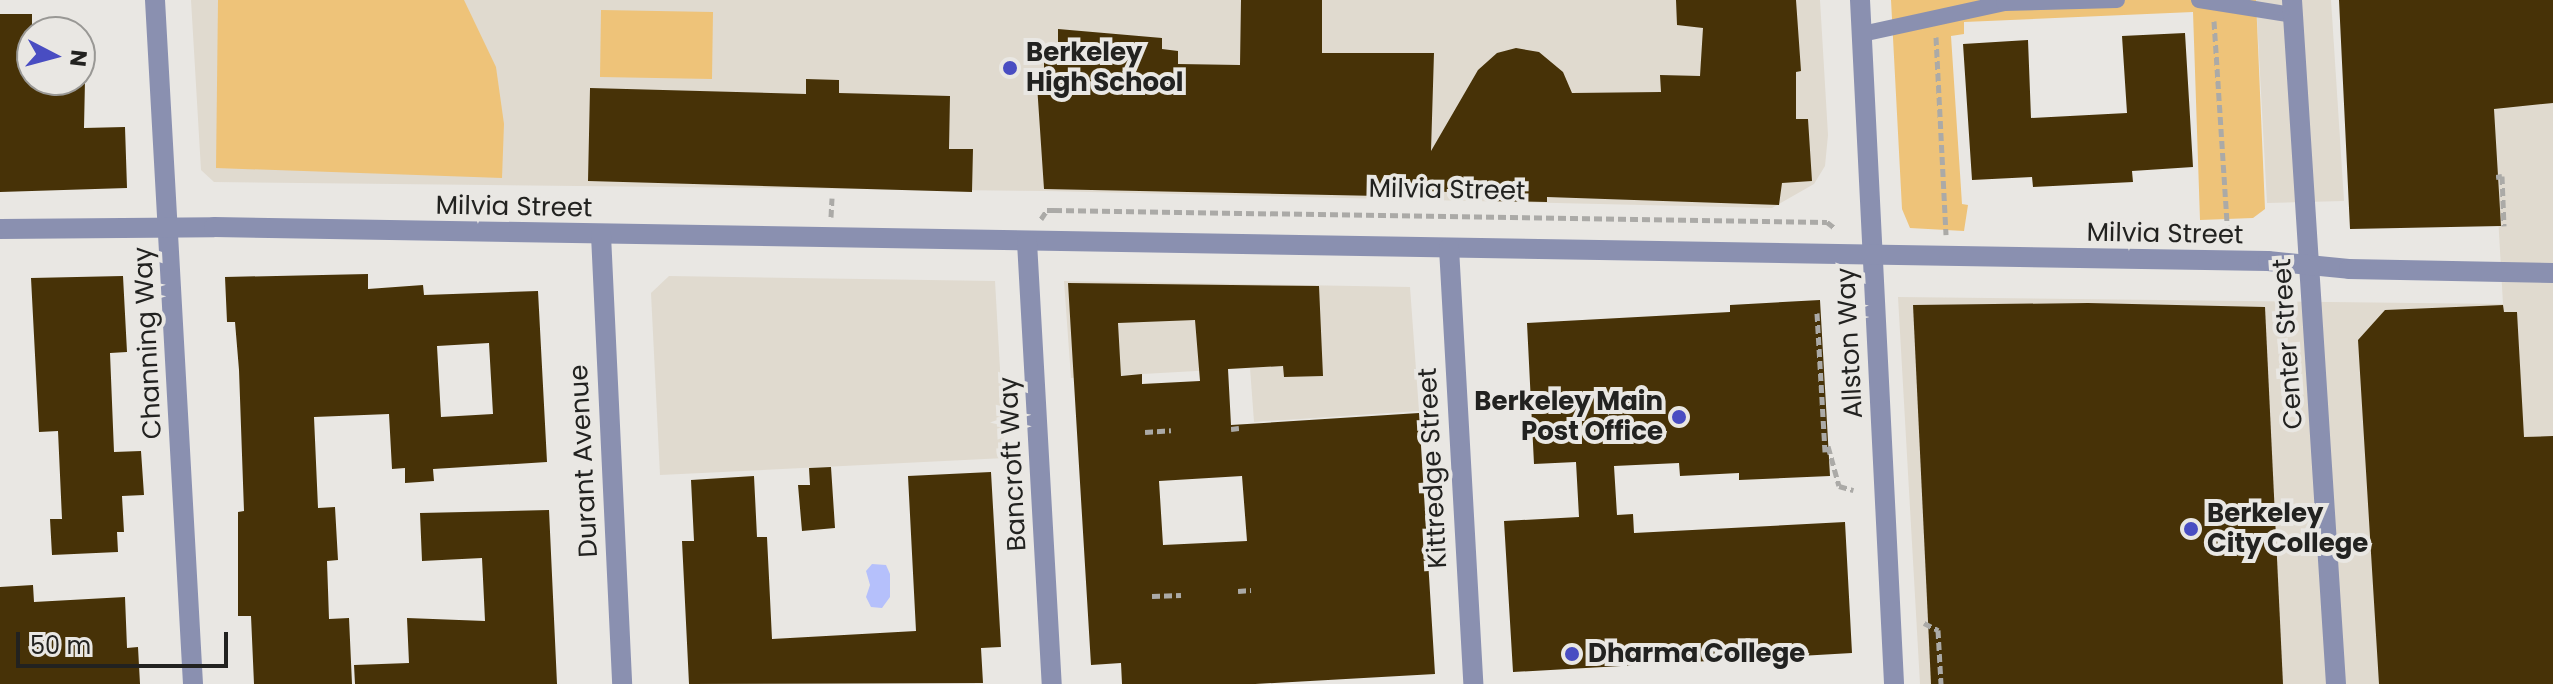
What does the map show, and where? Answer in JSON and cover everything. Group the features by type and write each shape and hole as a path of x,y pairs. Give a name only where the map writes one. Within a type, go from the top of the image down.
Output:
{"street":[{"name":"Channing Way","path":"155,0 193,684"},
{"name":"Allston Way","path":"1860,0 1894,684"},
{"name":"Center Street","path":"2292,7 2336,684"},
{"name":"Milvia Street","path":"0,229 1947,256 2229,261 2553,273"},
{"name":"Durant Avenue","path":"601,235 622,684"},
{"name":"Bancroft Way","path":"1027,242 1052,684"},
{"name":"Kittredge Street","path":"1449,248 1473,684"}],"lane":[{"path":"1862,34 2004,3 2117,0"},
{"path":"2206,2 2292,7"}],"path":[{"path":"2206,2 2229,261"},
{"path":"1935,16 1947,256"},
{"path":"2496,177 2502,176 2504,226"},
{"name":"Milvia Street","path":"1027,242 1047,210 1827,222 1872,256"},
{"path":"1817,313 1827,449 1839,486 1853,490"},
{"path":"1145,432 1171,430"},
{"path":"1238,591 1251,590"},
{"path":"1152,596 1181,595"},
{"path":"1924,623 1938,630 1941,684"}],"shaded area":[{"name":"Berkeley High School","path":"191,0 1820,0 1828,135 1825,166 1814,184 1772,208 1046,191 214,182 201,170"},
{"path":"218,0 464,0 496,67 504,124 502,178 216,168"},
{"path":"1891,0 2256,0 2265,209 2253,218 2200,220 2193,12 1964,22 1964,34 1951,36 1962,204 1968,205 1964,231 1910,228 1902,209"},
{"path":"2256,0 2331,0 2344,201 2267,203"},
{"path":"2553,0 2553,684 1920,684 1898,297 2503,304 2492,109"},
{"path":"601,10 713,12 712,79 600,77"},
{"path":"669,276 995,281 1005,458 660,475 651,293"},
{"path":"1064,281 1410,287 1419,411 1254,422 1250,368 1071,378"}],"water":[{"path":"872,564 886,565 890,574 890,597 882,608 871,607 866,597 870,585 866,571"}],"building":[{"path":"1241,0 1322,0 1322,53 1434,53 1431,151 1478,70 1497,53 1516,48 1539,52 1563,72 1572,93 1661,92 1660,75 1700,76 1703,28 1677,25 1676,0 1796,0 1801,71 1796,72 1796,119 1808,119 1812,181 1782,183 1779,205 1547,197 1547,202 1486,201 1486,194 1429,191 1429,197 1044,189 1036,70 1044,71 1044,47 1058,46 1058,29 1162,38 1162,49 1178,51 1178,64 1240,65"},
{"path":"2339,0 2553,0 2553,103 2494,109 2501,226 2350,229"},
{"path":"0,14 32,14 16,16 16,96 85,96 84,128 125,127 127,188 0,192"},
{"path":"2185,33 2193,167 2132,171 2133,182 2033,187 2032,177 1972,180 1963,44 2028,40 2031,118 2127,113 2122,36"},
{"path":"806,79 839,80 839,93 950,96 949,149 973,149 972,192 588,181 590,88 806,94"},
{"path":"368,274 368,289 423,285 424,295 538,291 547,462 433,469 434,481 405,483 405,468 392,469 389,414 314,417 318,508 335,507 338,560 327,561 329,619 349,618 352,684 254,684 251,616 238,616 238,512 244,511 239,370 235,322 227,322 225,277","holes":["489,343 493,414 441,417 437,346"]},
{"path":"123,276 127,352 110,353 114,452 141,451 144,495 122,496 124,532 117,532 118,552 52,555 50,519 62,519 58,431 39,432 31,278"},
{"path":"1068,283 1319,286 1323,376 1284,377 1283,366 1228,369 1231,425 1419,413 1435,674 1255,684 1122,684 1121,663 1091,665","holes":["1195,320 1200,381 1142,384 1142,374 1121,376 1118,323","1242,476 1247,541 1163,545 1159,481"]},
{"path":"1820,300 1830,476 1739,480 1739,473 1680,476 1679,463 1614,466 1617,515 1633,514 1634,533 1845,522 1852,653 1513,672 1504,521 1579,517 1576,462 1534,464 1527,323 1730,312 1730,305"},
{"path":"2088,303 2265,307 2283,684 1931,684 1913,305"},
{"path":"2503,305 2504,312 2517,312 2524,437 2553,436 2553,684 2379,684 2358,340 2385,310"},
{"path":"831,467 835,528 802,531 798,485 810,485 809,468"},
{"path":"991,472 1001,647 981,648 983,683 689,684 682,541 694,541 691,480 754,476 757,537 767,537 772,639 916,631 908,476"},
{"path":"549,510 557,684 355,684 354,665 409,663 407,618 485,621 482,558 422,561 420,513"},
{"path":"33,585 34,602 125,597 127,648 138,647 140,684 0,684 0,587"}],"place":[{"name":"Berkeley High School","path":"1010,68"},
{"name":"Berkeley Main Post Office","path":"1679,417"},
{"name":"Berkeley City College","path":"2191,529"},
{"name":"Dharma College","path":"1572,654"}]}
